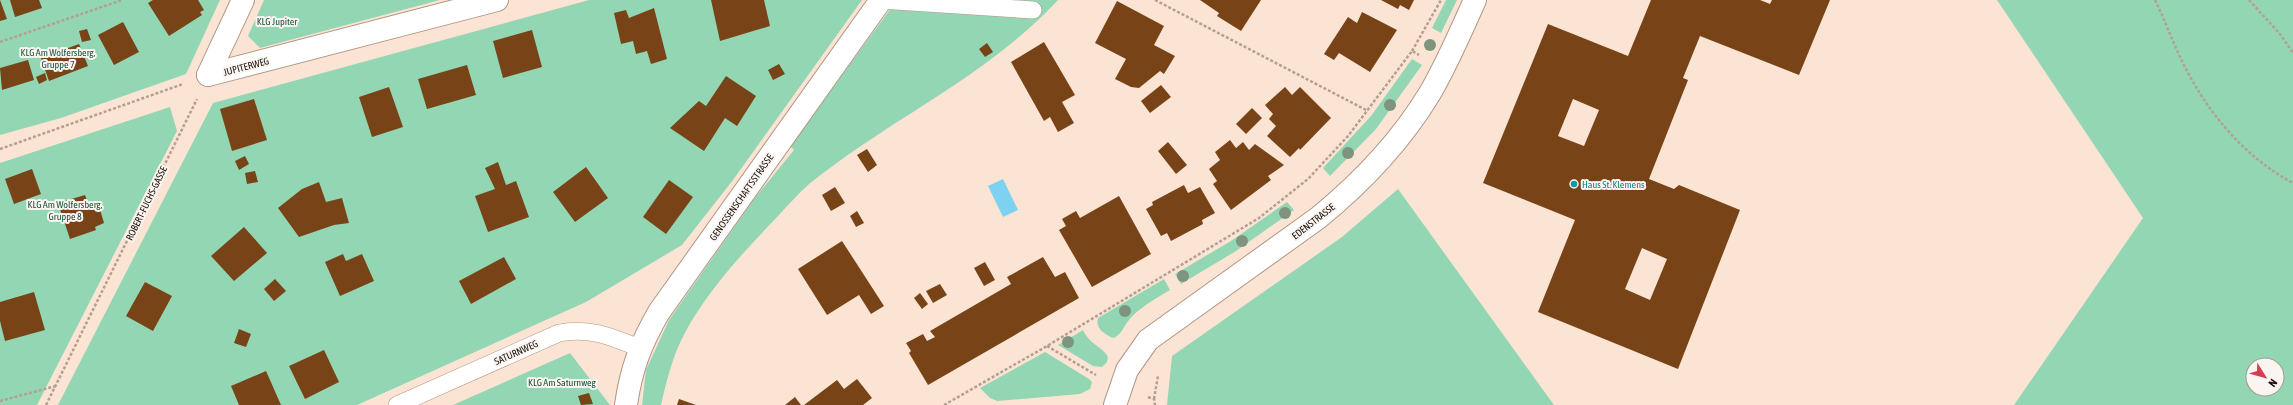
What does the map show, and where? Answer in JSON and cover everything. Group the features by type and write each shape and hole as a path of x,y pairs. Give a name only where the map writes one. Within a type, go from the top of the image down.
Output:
{"street":[{"path":"208,75 243,0"},
{"name":"JUPITERWEG","path":"208,75 497,0"},
{"name":"GENOSSENSCHAFTSSTRASSE","path":"626,405 630,378 640,348 659,312 880,0"},
{"name":"EDENSTRASSE","path":"1115,405 1127,370 1148,340 1318,218 1340,200 1380,159 1402,133 1430,93 1475,0"}],"lane":[{"path":"880,0 1034,10"},
{"name":"SATURNWEG","path":"397,405 559,333 584,330 598,332 640,348"}],"path":[{"path":"0,42 122,0"},
{"path":"944,405 1047,346 1259,218 1308,179 1368,112 1155,0"},
{"path":"1412,51 1441,0"},
{"path":"2155,0 2182,61 2200,95 2216,116 2251,154 2293,183"},
{"path":"2249,0 2280,34 2293,53"},
{"path":"0,149 208,75"},
{"name":"ROBERT-FUCHS-GASSE","path":"46,405 208,75"},
{"path":"1047,346 1100,377"},
{"path":"0,401 56,386"},
{"path":"1148,397 1154,399 1155,405"}],"green space":[{"name":"KLG Am Wolfersberg, Gruppe 7","path":"0,0 220,0 186,74 61,118 0,135"},
{"name":"KLG Jupiter","path":"264,0 440,0 260,48 248,36"},
{"path":"589,0 862,0 733,180 682,245 586,302 357,405 58,405 213,103"},
{"path":"897,0 1058,0 1030,27 969,75 871,139 808,185 728,270 705,301 681,340 668,376 661,405 642,405 646,370 669,320 754,199 794,150 790,146"},
{"path":"1446,0 1457,0 1441,33 1432,28"},
{"path":"1997,0 2293,0 2293,405 2014,405 2143,218"},
{"path":"1412,59 1422,65 1376,129 1330,176 1323,168 1371,116"},
{"name":"KLG Am Wolfersberg, Gruppe 8","path":"170,107 177,131 37,405 0,405 0,163"},
{"path":"1398,189 1554,405 1167,405 1172,356 1342,237"},
{"path":"1287,202 1294,210 1236,251 1181,284 1175,274 1231,241"},
{"path":"1164,279 1170,290 1138,311 1116,337 1113,338 1099,328 1097,322 1098,318"},
{"path":"1083,330 1089,339 1103,350 1108,357 1107,362 1102,367 1093,366 1058,345"},
{"path":"1045,352 1089,379 1092,382 1090,389 1080,394 997,401 990,398 980,388"},
{"name":"KLG Am Saturnweg","path":"570,353 610,405 453,405"}],"water":[{"path":"1003,179 1018,210 1003,217 988,186"}],"building":[{"path":"0,0 7,19 0,21"},
{"path":"10,0 39,0 42,8 15,17"},
{"path":"153,0 198,0 204,10 200,12 202,15 169,36 148,3"},
{"path":"711,0 764,0 770,26 720,41"},
{"path":"1200,0 1261,0 1241,31 1217,16 1219,13"},
{"path":"1381,0 1414,0 1409,10 1400,5 1398,9"},
{"name":"Haus St. Klemens","path":"1651,0 1760,0 1770,4 1772,0 1830,0 1799,75 1700,36 1683,78 1688,80 1649,179 1674,189 1679,185 1740,210 1678,369 1538,312 1575,220 1483,183 1548,24 1628,56","holes":["1573,99 1599,110 1584,146 1558,136","1642,248 1667,259 1650,300 1625,289"]},
{"path":"1117,1 1164,26 1154,45 1175,56 1164,74 1160,71 1139,88 1131,87 1115,79 1126,59 1095,43"},
{"path":"654,8 667,59 651,64 647,51 636,54 633,41 621,44 614,13 626,10 629,18"},
{"path":"1362,12 1397,30 1370,72 1339,53 1334,60 1324,54 1348,17 1357,23"},
{"path":"123,22 139,52 114,65 98,35"},
{"path":"87,29 91,40 82,42 79,31"},
{"path":"532,30 542,67 503,78 493,41"},
{"path":"1044,42 1075,95 1062,102 1074,123 1058,132 1050,117 1044,121 1011,62"},
{"path":"987,43 993,52 985,57 979,49"},
{"path":"79,44 88,66 49,81 41,58"},
{"path":"28,60 34,80 2,90 0,68"},
{"path":"779,64 785,74 773,80 768,70"},
{"path":"467,65 476,95 427,109 418,79"},
{"path":"45,73 47,80 39,84 36,77"},
{"path":"726,76 756,96 737,126 725,118 704,151 670,128 699,101 706,106"},
{"path":"1161,85 1171,97 1150,113 1141,101"},
{"path":"389,87 403,127 372,137 359,97"},
{"path":"1285,87 1292,95 1300,87 1331,118 1300,150 1299,148 1290,157 1267,136 1276,126 1269,119 1273,114 1265,105"},
{"path":"254,99 267,140 232,151 220,109"},
{"path":"1252,108 1262,118 1246,134 1236,124"},
{"path":"1230,140 1236,148 1243,142 1249,150 1255,144 1284,165 1268,176 1271,180 1231,210 1213,184 1217,181 1209,169 1220,160 1215,152"},
{"path":"1168,142 1187,165 1176,174 1158,151"},
{"path":"867,149 877,165 868,172 857,155"},
{"path":"245,156 249,164 239,170 235,161"},
{"path":"498,162 506,185 516,181 529,217 488,232 475,196 495,189 485,168"},
{"path":"586,167 608,198 575,222 553,192"},
{"path":"32,169 41,194 14,204 5,179"},
{"path":"255,171 258,182 247,184 245,173"},
{"path":"669,180 693,197 666,234 643,217"},
{"path":"319,182 326,202 342,198 349,223 334,225 299,237 278,208 302,189"},
{"path":"1184,185 1188,193 1200,187 1215,213 1202,220 1203,224 1171,241 1167,233 1161,236 1146,209 1153,205 1152,202"},
{"path":"835,187 845,203 831,211 822,195"},
{"path":"85,195 90,209 99,206 104,223 95,227 96,230 70,239 58,203"},
{"path":"1119,196 1151,254 1092,287 1059,230 1066,226 1062,219 1076,211 1080,218"},
{"path":"857,211 864,223 856,227 850,216"},
{"path":"244,227 267,253 234,281 211,256"},
{"path":"842,241 884,306 871,314 859,295 827,315 798,269"},
{"path":"343,254 346,261 362,254 374,281 340,296 325,262"},
{"path":"504,257 516,279 471,304 459,281"},
{"path":"1043,257 1055,277 1065,272 1079,298 928,385 909,353 911,351 906,343 923,334 927,341 935,337 930,331 1011,284 1007,277"},
{"path":"985,262 995,280 984,286 974,268"},
{"path":"275,279 286,291 274,301 264,289"},
{"path":"145,282 172,296 153,331 126,316"},
{"path":"940,284 947,295 933,303 926,291"},
{"path":"34,292 45,330 5,341 0,321 0,302"},
{"path":"920,293 928,304 922,309 914,298"},
{"path":"239,329 251,334 246,347 234,343"},
{"path":"324,350 339,382 305,399 289,366"},
{"path":"266,371 281,405 239,405 231,386"},
{"path":"857,379 872,398 863,405 804,405 837,380 844,389"},
{"path":"589,393 593,404 581,405 578,396"},
{"path":"795,397 801,405 785,405"},
{"path":"679,399 696,405 677,405"}],"place":[{"name":"Haus St. Klemens","path":"1574,184"}]}
